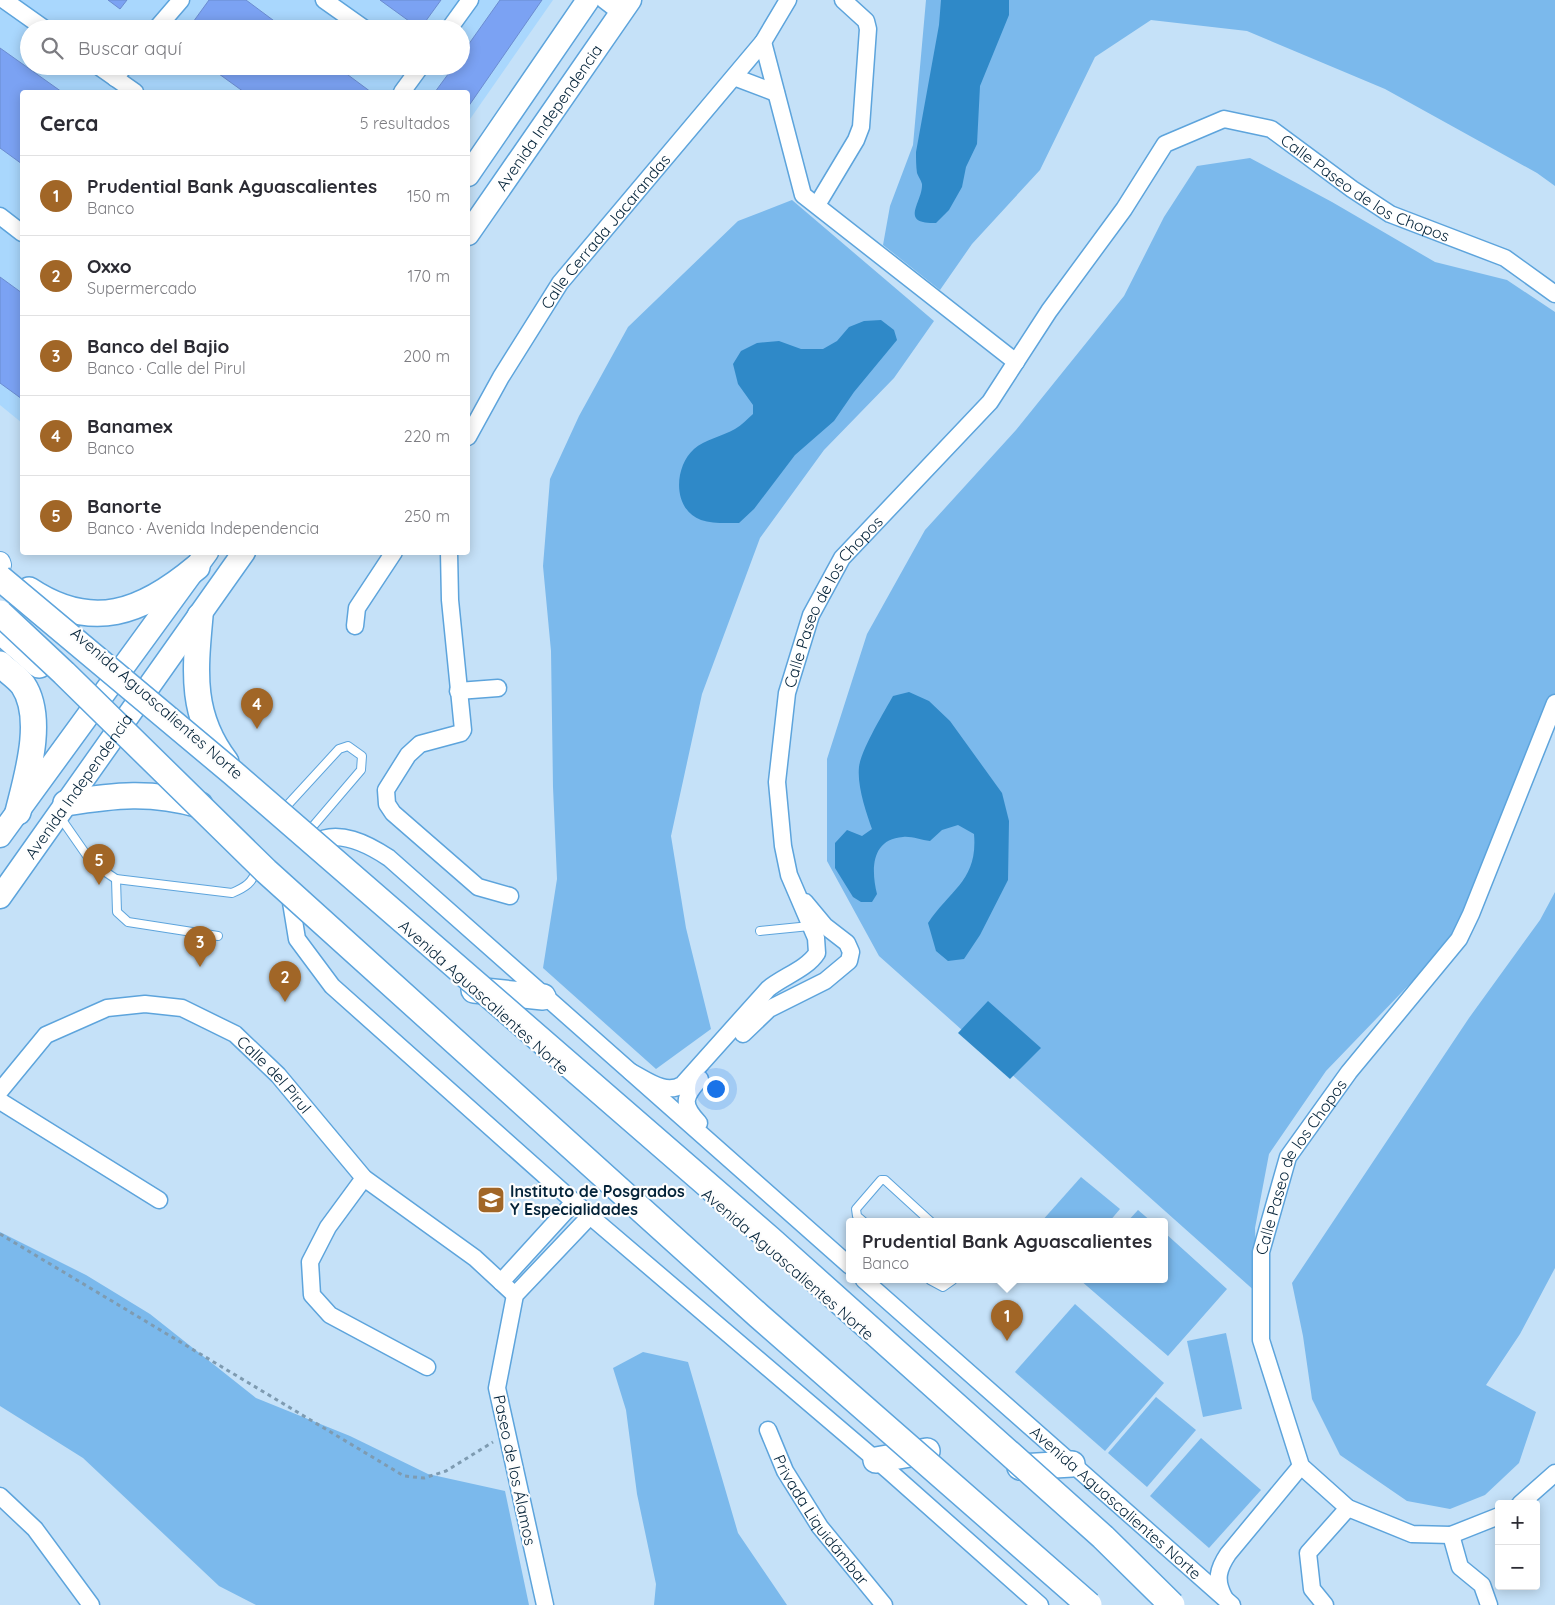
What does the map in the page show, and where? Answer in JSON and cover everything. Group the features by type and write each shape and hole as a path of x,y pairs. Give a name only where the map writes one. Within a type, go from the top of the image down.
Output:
{"main road":[{"name":"Avenida Independencia","path":"470,172 588,0"},
{"name":"Avenida Independencia","path":"470,231 618,4"},
{"name":"Avenida Independencia","path":"0,897 114,733 200,616 242,555"},
{"name":"Avenida Independencia","path":"0,836 202,560"},
{"path":"29,590 60,608 95,615 122,610 152,599 202,560"},
{"path":"0,563 212,739 225,752 230,768"},
{"name":"Avenida Aguascalientes Norte","path":"0,563 143,694 282,812 474,990 1020,1467 1173,1605"},
{"path":"0,578 230,768 770,1239 1103,1537 1173,1605"},
{"path":"0,613 64,673 273,878 759,1316 1089,1605"},
{"path":"200,616 196,664 198,700 207,733 230,768"},
{"path":"0,631 92,710 114,733 200,805 1100,1605"},
{"path":"0,664 22,684 28,696 34,720 29,763 18,812"},
{"path":"62,809 134,794 178,799 200,805"},
{"path":"474,990 543,997"},
{"path":"876,1460 927,1451"},
{"path":"1020,1467 1072,1464"}],"street":[{"path":"4,0 32,20"},
{"path":"163,20 180,0"},
{"path":"324,0 352,20"},
{"path":"456,20 470,0"},
{"path":"788,0 763,42 803,195 1016,362"},
{"path":"817,205 856,140 861,126 868,29 866,21 843,0"},
{"name":"Calle Cerrada Jacarandas","path":"470,433 501,377 560,283 763,42"},
{"path":"122,75 134,90"},
{"path":"403,90 414,75"},
{"path":"734,77 776,93"},
{"name":"Calle Paseo de los Chopos","path":"631,1072 664,1088 672,1089 682,1085 768,990 813,958 818,943 789,875 783,846 777,782 787,693 811,615 842,558 990,402 1049,311 1124,210 1165,144 1224,119 1271,129 1352,189 1390,214 1506,258 1555,294"},
{"path":"0,216 20,231"},
{"path":"355,626 357,608 392,555"},
{"path":"449,555 450,600 463,732 420,744 408,755 386,790 386,804 393,813 478,887 510,896"},
{"path":"458,691 498,688"},
{"name":"Calle Paseo de los Chopos","path":"1301,1466 1261,1340 1262,1252 1288,1157 1348,1072 1459,939 1475,905 1555,703"},
{"path":"310,839 323,837 345,838 368,845 389,858 543,997 741,1168 846,1262"},
{"path":"287,883 297,939 332,986 590,1216 876,1460 1040,1605"},
{"name":"Calle Paseo de los Chopos","path":"741,1168 730,1152 692,1115 687,1107 686,1098 690,1090 761,1015 825,980 849,961 851,952 847,943 826,926 795,891"},
{"name":"Calle del Pirul","path":"0,1091 46,1035 107,1008 145,1004 182,1008 235,1034 278,1075 364,1178 475,1258 515,1295"},
{"path":"0,1101 159,1200"},
{"path":"364,1178 328,1227 310,1262 312,1295 330,1315 427,1367"},
{"path":"501,1282 574,1202"},
{"path":"515,1295 590,1216"},
{"name":"Avenida Aguascalientes Norte","path":"870,1283 1228,1601"},
{"name":"Paseo de los Álamos","path":"515,1295 497,1388 545,1605"},
{"name":"Privada Liquidámbar","path":"768,1430 785,1471 820,1527 884,1605"},
{"path":"1228,1601 1218,1577 1219,1568 1228,1554 1301,1466 1348,1508 1412,1534 1451,1535 1495,1518"},
{"path":"1525,1500 1555,1473"},
{"path":"0,1496 34,1529 91,1605"},
{"path":"1325,1605 1312,1589 1308,1553 1348,1508"},
{"path":"1451,1535 1460,1568 1482,1585 1489,1605"},
{"path":"1183,1562 1191,1565 1206,1566 1214,1564 1228,1554"}],"lane":[{"path":"282,812 339,749 348,746 362,756 361,770 310,839"},
{"path":"62,809 92,863 116,879 232,893 246,887 254,880 260,860"},
{"path":"116,879 117,912 128,922 218,936"},
{"path":"760,931 810,926"},
{"path":"859,1218 856,1209 881,1180 885,1180 927,1218"},
{"path":"936,1283 943,1287 949,1283"}],"path":[{"path":"0,1234 404,1476 424,1478 446,1471 506,1434"}],"shaded area":[{"path":"0,0 553,0 470,119 470,90 20,90 20,421 0,405"},
{"path":"926,0 1555,0 1555,186 1537,173 1385,89 1247,31 1151,20 1095,57 1040,170 972,244 940,290 883,245 890,206 913,145"},
{"path":"941,0 1009,0 1009,15 980,86 977,144 966,167 962,187 949,210 936,223 918,220 915,216 922,184 917,173 916,152 939,25"},
{"path":"1250,158 1332,202 1435,262 1507,280 1555,312 1555,695 1536,733 1455,937 1326,1071 1269,1154 1255,1228 1257,1293 879,956 827,861 827,759 867,634 925,530 1016,430 1124,296 1164,217 1197,166"},
{"path":"792,200 934,321 894,378 824,450 760,538 702,694 671,836 686,928 711,1029 656,1069 543,968 557,879 553,787 551,651 543,566 550,479 579,416 628,327 738,221"},
{"path":"881,320 894,330 897,340 854,392 834,421 795,455 754,509 739,523 710,522 692,515 685,507 679,487 680,476 687,457 698,446 735,429 753,414 753,405 738,384 733,364 741,351 757,343 779,341 801,349 823,349 837,341 849,327 864,321"},
{"path":"909,692 929,701 950,721 1002,793 1009,821 1008,880 980,935 964,959 948,961 936,951 928,923 967,873 972,863 974,834 958,825 942,830 930,841 903,837 892,839 885,843 879,850 874,866 877,894 872,902 861,902 853,897 835,868 835,843 847,830 862,836 872,829 861,790 859,767 873,731 893,696"},
{"path":"1555,892 1555,1268 1520,1334 1486,1385 1536,1412 1519,1463 1485,1495 1450,1509 1407,1501 1340,1455 1312,1399 1303,1336 1292,1283 1469,1018 1540,920"},
{"path":"988,1001 1041,1048 1010,1079 958,1033"},
{"path":"1081,1177 1120,1209 1112,1218 1045,1218"},
{"path":"1138,1210 1147,1218 1131,1218"},
{"path":"0,1232 86,1275 150,1314 256,1398 350,1436 428,1474 505,1491 529,1605 256,1605 219,1586 83,1458 0,1406"},
{"path":"1168,1236 1227,1289 1168,1356 1083,1283 1168,1283"},
{"path":"1075,1304 1164,1383 1105,1451 1015,1372"},
{"path":"1226,1333 1242,1409 1203,1417 1187,1341"},
{"path":"643,1352 688,1362 738,1533 787,1605 654,1605 656,1584 637,1494 626,1410 613,1368"},
{"path":"1156,1397 1196,1430 1147,1487 1108,1453"},
{"path":"1201,1438 1261,1490 1209,1548 1150,1496"}],"building":[{"path":"108,0 127,0 120,9"},
{"path":"209,0 246,0 273,20 195,20"},
{"path":"380,0 441,0 427,20 408,20"},
{"path":"500,0 542,0 470,104 470,90 436,90 447,75 470,75 470,42"},
{"path":"0,48 20,62 20,75 38,75 59,90 20,90 20,163 0,148"},
{"path":"220,75 348,75 368,90 241,90"},
{"path":"0,277 20,292 20,398 0,383"}],"place":[{"name":"Banamex","path":"257,729"},
{"name":"Banorte","path":"99,885"},
{"name":"Banco del Bajio","path":"200,967"},
{"name":"Oxxo","path":"285,1002"},
{"name":"Instituto de Posgrados Y Especialidades","path":"491,1200"},
{"name":"Prudential Bank Aguascalientes","path":"1007,1341"}]}
